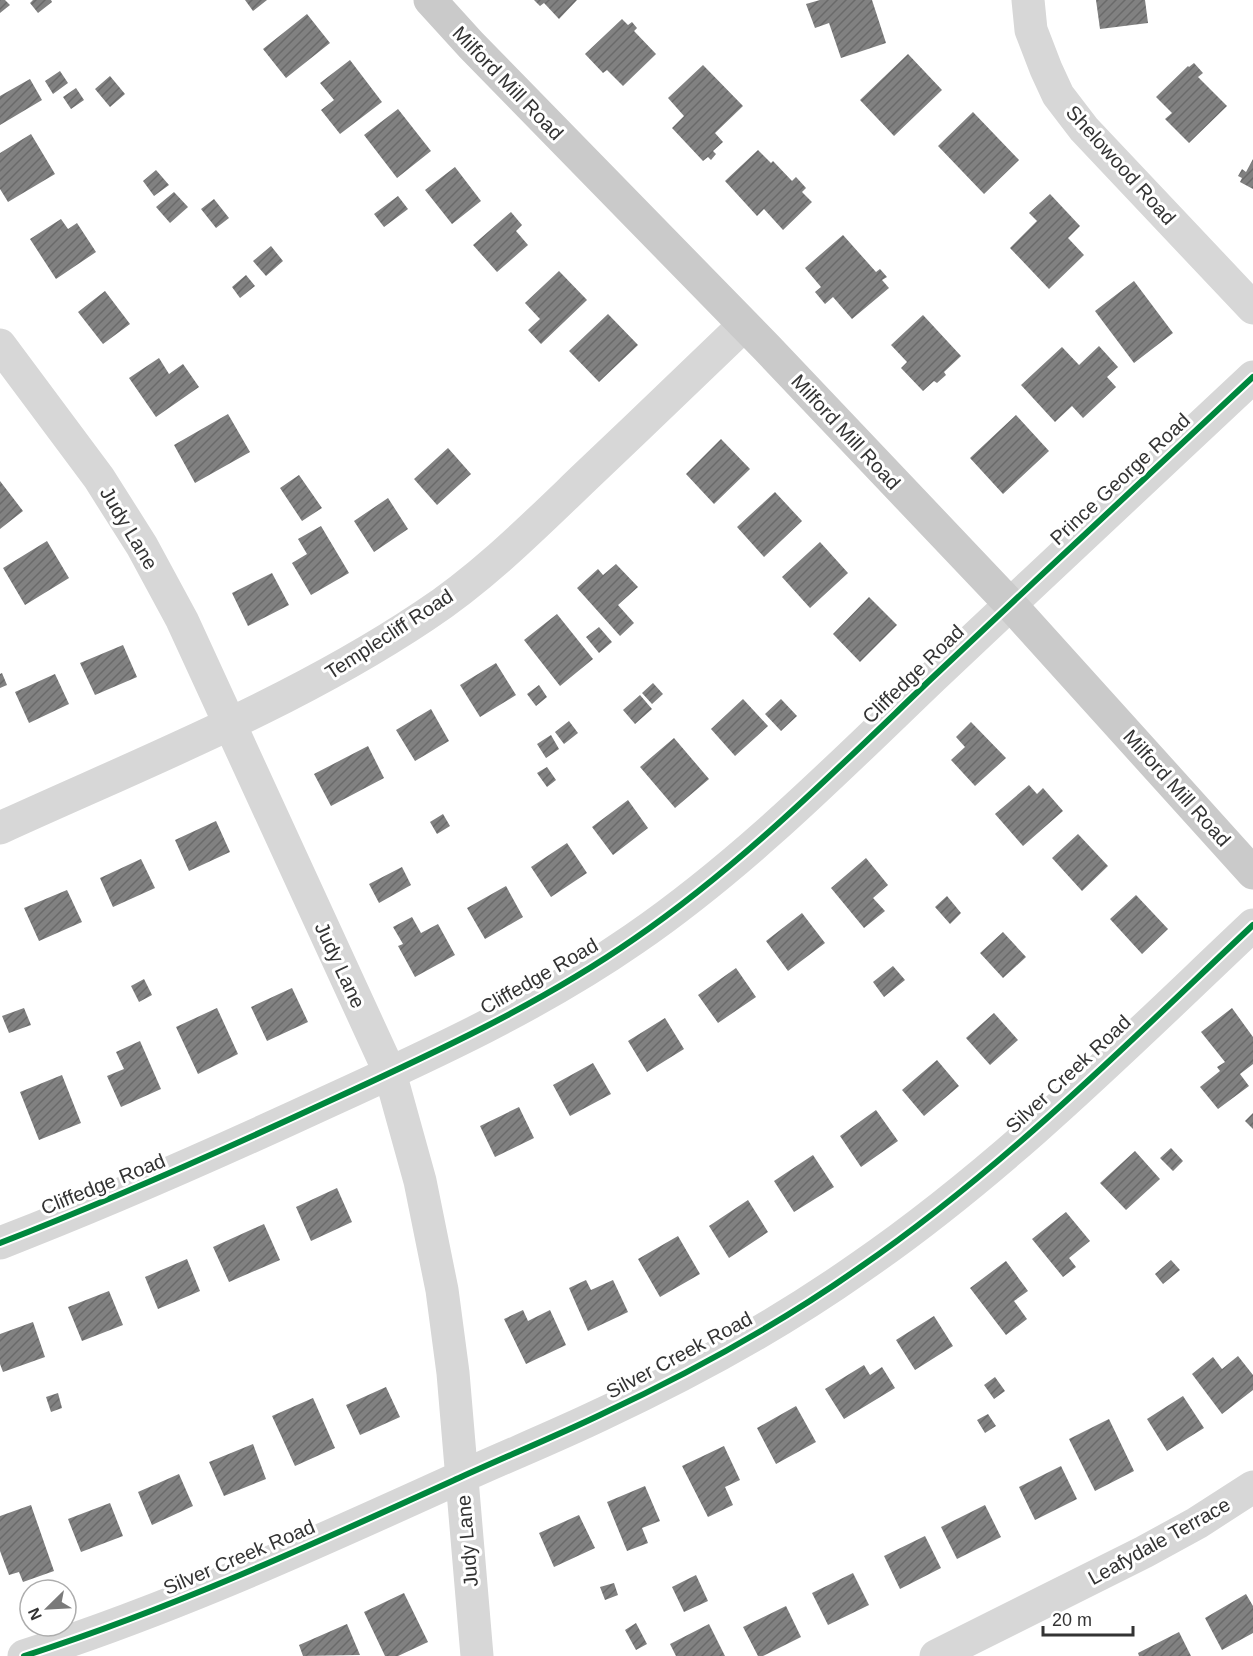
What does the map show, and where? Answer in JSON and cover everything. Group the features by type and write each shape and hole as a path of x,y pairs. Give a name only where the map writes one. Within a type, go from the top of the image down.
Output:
{"main road":[{"name":"Milford Mill Road","path":"430,0 488,63 744,325 1010,604 1253,873"}],"street":[{"name":"Shelowood Road","path":"1028,0 1032,30 1058,95 1084,129 1253,308"},
{"name":"Templecliff Road","path":"0,828 230,723 309,684 366,653 426,615 487,567 549,512 744,325"},
{"name":"Judy Lane","path":"0,345 99,478 142,546 182,621 390,1073 420,1181 442,1290 453,1373 477,1656"},
{"name":"Prince George Road","path":"1010,604 1253,377"},
{"name":"Cliffedge Road","path":"0,1243 169,1175 390,1073 479,1030 569,980 633,940 705,887 773,830 1010,604"},
{"name":"Silver Creek Road","path":"24,1656 170,1604 288,1556 602,1415 685,1373 777,1322 859,1269 944,1205 1028,1135 1253,925"},
{"name":"Leafydale Terrace","path":"936,1656 1144,1552 1197,1523 1253,1487"}],"building":[{"path":"0,0 5,0 10,5 0,13"},
{"path":"33,0 51,0 52,2 38,13 30,3"},
{"path":"245,0 267,0 253,11"},
{"path":"534,0 577,0 559,19 544,3 540,6"},
{"path":"820,0 872,0 886,43 841,58 829,23 815,28 806,4"},
{"path":"1096,0 1145,0 1148,23 1100,29"},
{"path":"307,14 330,43 286,78 263,49"},
{"path":"622,19 628,25 632,22 637,28 634,31 656,54 623,86 607,70 603,73 585,54"},
{"path":"908,54 942,90 894,136 860,100"},
{"path":"350,60 382,102 340,134 321,110 334,100 320,83"},
{"path":"1194,63 1203,73 1198,77 1227,106 1189,143 1165,119 1172,113 1156,97"},
{"path":"703,65 743,106 715,133 723,142 713,151 716,154 711,160 708,157 703,161 672,128 684,116 668,98"},
{"path":"60,71 68,83 53,94 45,81"},
{"path":"110,76 125,94 110,107 95,89"},
{"path":"30,79 42,100 0,125 0,96"},
{"path":"76,88 84,100 71,109 63,97"},
{"path":"398,109 431,151 397,178 364,135"},
{"path":"973,112 1019,160 984,194 938,146"},
{"path":"31,134 55,174 8,202 0,189 0,153"},
{"path":"758,150 771,163 773,161 792,181 796,177 806,188 802,192 812,202 783,230 764,209 757,216 725,181"},
{"path":"1253,159 1253,189 1240,182 1242,178 1238,176 1242,169 1246,172"},
{"path":"455,167 481,201 452,224 425,190"},
{"path":"156,170 169,185 154,196 143,181"},
{"path":"174,192 188,207 170,223 156,207"},
{"path":"1050,194 1080,226 1068,238 1084,255 1049,289 1010,248 1037,221 1029,213"},
{"path":"398,196 408,209 384,227 374,214"},
{"path":"214,199 229,218 216,228 201,209"},
{"path":"511,212 522,225 516,231 528,245 497,272 473,245"},
{"path":"61,219 68,229 77,223 96,252 56,279 30,239"},
{"path":"843,235 876,272 880,269 887,277 882,280 889,288 852,319 833,297 825,304 815,292 821,287 805,268"},
{"path":"271,246 283,261 266,276 253,261"},
{"path":"559,271 587,300 541,344 528,330 540,319 525,303"},
{"path":"246,275 255,286 240,298 232,287"},
{"path":"1134,281 1173,333 1134,363 1095,311"},
{"path":"105,291 130,324 103,344 78,312"},
{"path":"608,314 638,345 599,382 569,351"},
{"path":"923,315 961,356 944,372 946,375 937,383 934,381 923,391 901,368 907,362 891,345"},
{"path":"1099,346 1118,367 1107,377 1116,387 1083,418 1072,406 1055,422 1021,385 1062,347 1079,365"},
{"path":"159,358 169,374 183,364 199,387 156,417 129,378"},
{"path":"228,414 250,452 195,483 174,445"},
{"path":"1016,415 1049,451 1003,494 970,458"},
{"path":"721,439 750,469 714,504 686,474"},
{"path":"448,448 471,474 437,505 414,479"},
{"path":"299,475 322,508 302,521 280,488"},
{"path":"0,481 23,511 0,529"},
{"path":"775,492 802,521 764,557 737,527"},
{"path":"388,498 408,529 374,552 354,521"},
{"path":"321,526 349,573 311,595 292,563 307,554 298,539"},
{"path":"47,541 69,578 25,605 3,568"},
{"path":"820,542 848,573 810,608 782,577"},
{"path":"616,564 638,587 618,605 634,623 620,636 577,588 598,569 603,575"},
{"path":"272,573 289,605 248,626 232,593"},
{"path":"869,597 897,625 860,662 833,634"},
{"path":"557,614 593,659 560,686 524,640"},
{"path":"599,627 612,642 599,653 586,637"},
{"path":"123,645 137,677 95,695 80,663"},
{"path":"496,663 516,695 480,717 460,685"},
{"path":"2,673 7,685 0,688 0,674"},
{"path":"55,674 69,704 29,723 15,692"},
{"path":"653,683 663,694 652,704 642,693"},
{"path":"539,685 547,697 536,706 527,694"},
{"path":"640,695 652,709 635,724 623,710"},
{"path":"743,699 768,726 735,756 711,729"},
{"path":"781,699 797,716 781,731 765,714"},
{"path":"431,709 449,741 415,761 396,730"},
{"path":"569,721 578,733 564,744 555,732"},
{"path":"971,722 1006,758 975,786 951,760 965,747 956,737"},
{"path":"551,735 559,749 546,758 537,744"},
{"path":"674,738 709,779 675,808 640,767"},
{"path":"368,746 384,778 331,806 314,774"},
{"path":"547,767 556,780 547,787 537,773"},
{"path":"1029,785 1037,794 1043,788 1063,811 1023,846 995,814"},
{"path":"628,800 648,828 613,855 592,827"},
{"path":"443,814 450,826 437,834 430,822"},
{"path":"216,821 230,852 189,871 175,840"},
{"path":"1078,834 1108,866 1082,891 1052,858"},
{"path":"567,843 587,873 551,897 531,867"},
{"path":"866,858 888,885 873,898 885,911 864,928 831,888"},
{"path":"141,859 155,888 113,907 100,878"},
{"path":"402,867 411,885 379,903 369,884"},
{"path":"506,886 523,917 485,939 467,908"},
{"path":"67,890 82,922 39,941 24,908"},
{"path":"1136,895 1168,929 1142,954 1110,919"},
{"path":"947,896 961,913 950,924 935,907"},
{"path":"802,913 825,943 788,971 766,941"},
{"path":"412,917 421,933 438,924 455,955 415,977 398,946 403,944 393,927"},
{"path":"1003,932 1026,957 1003,978 980,953"},
{"path":"893,966 905,980 884,997 873,982"},
{"path":"736,968 756,997 718,1023 698,995"},
{"path":"144,979 152,995 139,1002 131,986"},
{"path":"292,988 308,1022 267,1041 251,1007"},
{"path":"24,1008 31,1025 9,1033 2,1016"},
{"path":"217,1008 238,1054 198,1074 176,1027"},
{"path":"1232,1008 1253,1037 1253,1064 1240,1074 1249,1086 1218,1109 1200,1087 1220,1071 1217,1067 1225,1062 1201,1032"},
{"path":"994,1013 1018,1040 990,1065 966,1038"},
{"path":"665,1018 684,1049 647,1072 628,1041"},
{"path":"140,1041 161,1089 121,1107 107,1076 124,1069 116,1052"},
{"path":"937,1060 959,1086 924,1116 902,1090"},
{"path":"593,1063 611,1094 570,1116 553,1085"},
{"path":"62,1075 81,1123 39,1140 20,1092"},
{"path":"519,1107 534,1138 495,1157 480,1126"},
{"path":"876,1110 898,1141 861,1167 840,1136"},
{"path":"1253,1113 1253,1129 1245,1121"},
{"path":"1171,1148 1183,1161 1173,1171 1160,1158"},
{"path":"1135,1151 1160,1179 1126,1210 1100,1183"},
{"path":"813,1155 834,1187 794,1212 774,1181"},
{"path":"337,1188 352,1222 311,1241 296,1207"},
{"path":"748,1200 768,1232 729,1258 709,1226"},
{"path":"1066,1212 1090,1241 1069,1258 1076,1267 1063,1277 1032,1239"},
{"path":"264,1224 280,1260 229,1282 213,1247"},
{"path":"678,1236 700,1274 660,1297 638,1259"},
{"path":"187,1259 200,1291 158,1309 145,1277"},
{"path":"1171,1260 1180,1270 1163,1284 1155,1274"},
{"path":"1006,1261 1028,1291 1014,1301 1027,1319 1006,1335 970,1288"},
{"path":"586,1280 591,1290 613,1280 628,1312 588,1331 569,1288"},
{"path":"109,1291 123,1325 82,1341 68,1307"},
{"path":"523,1310 528,1321 550,1310 566,1345 526,1364 504,1319"},
{"path":"934,1316 953,1346 915,1370 896,1340"},
{"path":"33,1322 45,1357 3,1372 0,1364 0,1334"},
{"path":"1238,1356 1253,1375 1253,1390 1222,1414 1192,1374 1213,1357 1222,1369"},
{"path":"864,1365 870,1375 882,1367 895,1388 844,1419 825,1389"},
{"path":"995,1377 1005,1391 994,1399 984,1385"},
{"path":"386,1387 400,1417 360,1435 346,1405"},
{"path":"58,1393 62,1408 51,1412 46,1397"},
{"path":"1183,1396 1204,1428 1167,1451 1147,1419"},
{"path":"313,1398 335,1448 295,1466 272,1416"},
{"path":"796,1406 816,1442 776,1464 757,1428"},
{"path":"988,1414 996,1426 985,1433 977,1420"},
{"path":"1109,1419 1134,1471 1095,1491 1069,1439"},
{"path":"253,1444 266,1479 224,1496 209,1462"},
{"path":"724,1446 740,1480 725,1487 733,1505 708,1517 682,1466"},
{"path":"1061,1466 1077,1499 1035,1520 1019,1487"},
{"path":"179,1474 193,1506 152,1525 138,1492"},
{"path":"645,1486 660,1521 642,1528 648,1543 627,1551 607,1502"},
{"path":"110,1503 123,1536 81,1552 68,1519"},
{"path":"31,1505 54,1571 34,1578 21,1578 19,1572 9,1575 0,1551 0,1516"},
{"path":"985,1505 1001,1537 957,1559 941,1527"},
{"path":"579,1515 595,1548 554,1567 539,1533"},
{"path":"925,1536 941,1568 900,1589 884,1556"},
{"path":"853,1573 869,1605 828,1625 812,1593"},
{"path":"696,1575 708,1601 684,1612 672,1587"},
{"path":"614,1583 618,1595 605,1600 600,1587"},
{"path":"404,1593 428,1642 398,1656 385,1656 364,1612"},
{"path":"1246,1594 1253,1606 1253,1633 1222,1650 1205,1618"},
{"path":"786,1606 801,1637 763,1656 758,1656 743,1627"},
{"path":"636,1623 647,1644 636,1650 625,1630"},
{"path":"347,1624 360,1655 303,1656 299,1645"},
{"path":"709,1624 725,1656 676,1656 670,1644"},
{"path":"1179,1632 1191,1656 1139,1656 1138,1653"}],"cycle path":[{"path":"0,1243 205,1157 445,1047 561,986 634,939 713,880 788,815 1253,377"},
{"path":"24,1656 135,1617 299,1550 565,1431 700,1365 797,1309 912,1230 1014,1147 1111,1060 1253,925"}]}
